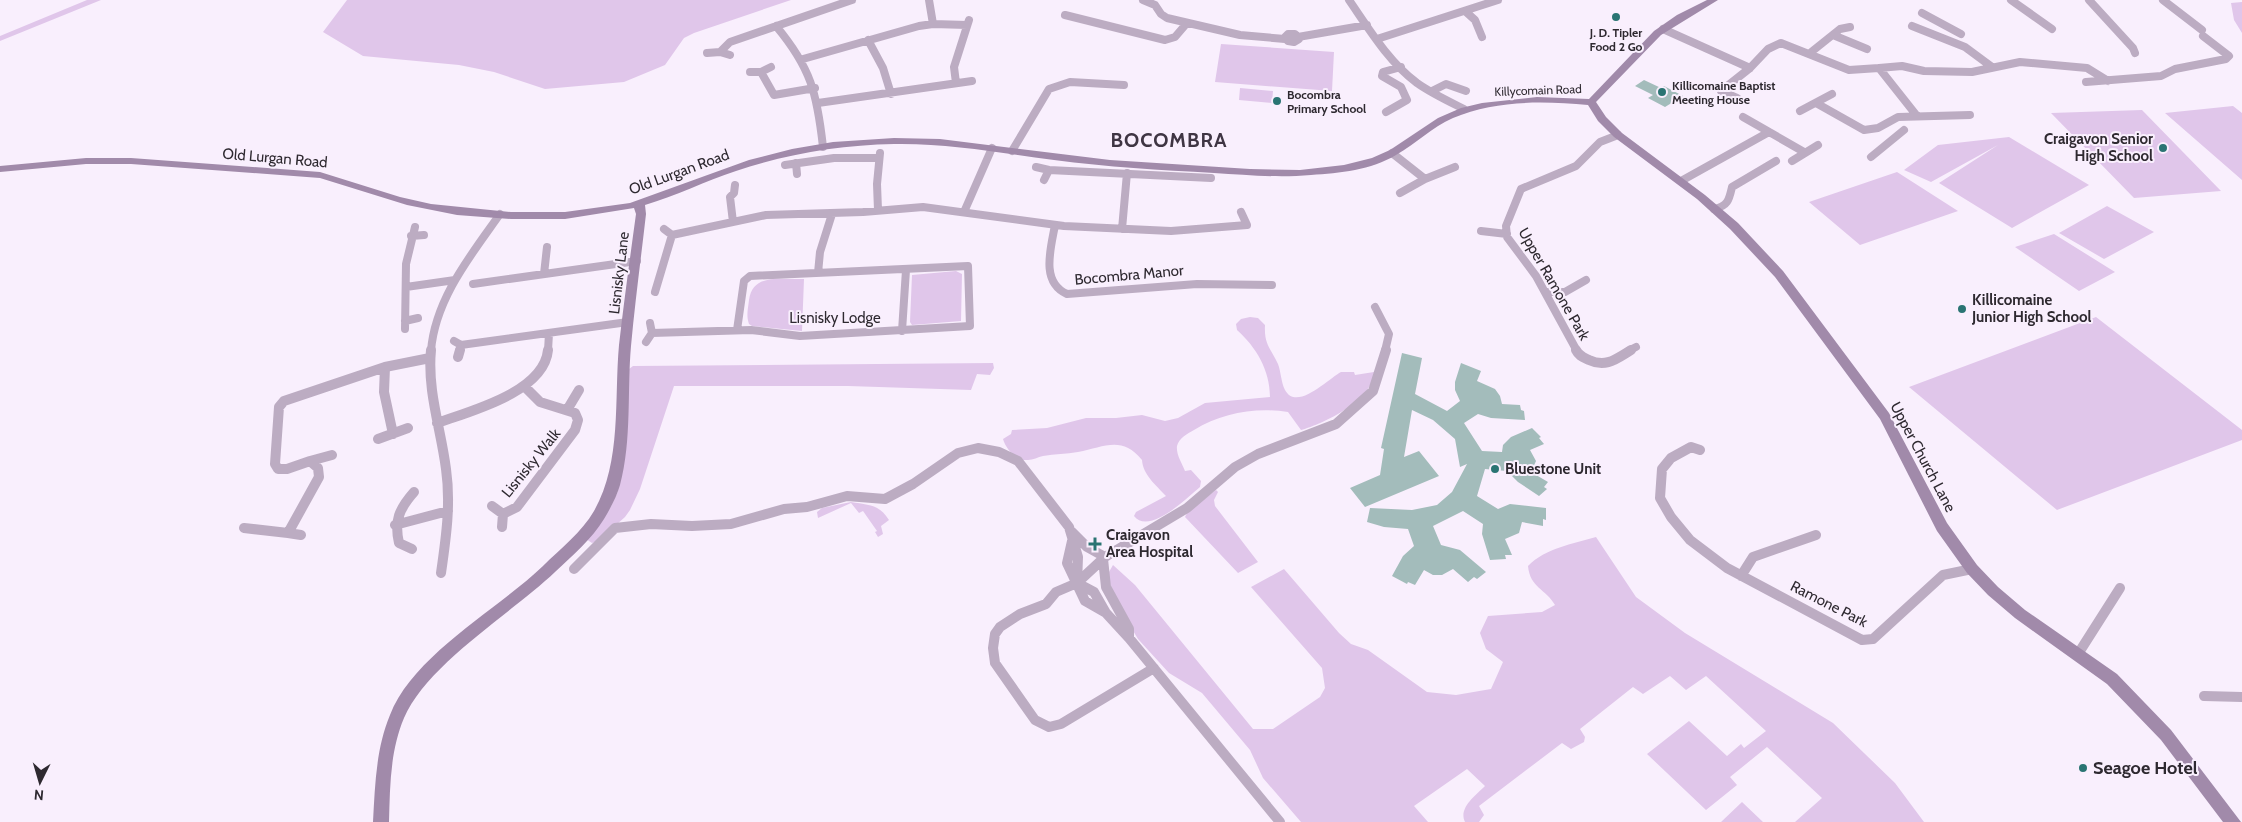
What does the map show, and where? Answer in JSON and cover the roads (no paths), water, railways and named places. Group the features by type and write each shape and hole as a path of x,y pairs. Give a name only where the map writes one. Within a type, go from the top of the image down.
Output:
{"street":[{"path":"720,52 730,42 843,1 852,0"},
{"path":"929,0 933,24"},
{"path":"1143,0 1154,6 1160,14 1187,23 1231,34 1266,39 1285,38 1294,42 1298,40 1298,36 1367,25"},
{"path":"1349,0 1377,39 1413,80 1464,110"},
{"path":"1377,39 1498,0"},
{"name":"Killycomain Road","path":"1370,161 1392,154 1428,126 1464,110 1482,105 1572,100 1591,102 1649,40 1686,13 1714,0"},
{"path":"2011,0 2052,29"},
{"path":"2089,0 2133,48 2135,53"},
{"path":"2086,82 2161,76 2175,69 2226,59 2232,54 2200,32 2164,0"},
{"path":"1465,11 1475,20 1482,37"},
{"path":"1922,13 1961,34"},
{"path":"1065,15 1165,40 1172,40 1177,37 1187,23"},
{"path":"1922,30 1937,21"},
{"path":"803,59 933,24 968,23 954,67 956,83"},
{"path":"776,26 803,59 816,88 823,147"},
{"path":"1912,26 1965,47 1992,68"},
{"path":"1810,53 1840,29 1850,27"},
{"path":"1663,29 1750,68"},
{"path":"2200,32 2212,29"},
{"path":"1833,35 1867,49"},
{"path":"868,40 883,68 891,94"},
{"path":"1737,98 1721,91 1750,68 1774,44 1787,44 1849,70 1897,66 1924,71 1972,72 2020,62 2083,67 2094,71 2108,81"},
{"path":"707,53 720,52 730,56"},
{"path":"750,72 761,72 771,67"},
{"path":"1386,112 1407,100 1406,92 1399,84 1382,76 1383,72 1400,67"},
{"path":"1879,68 1917,116"},
{"path":"761,72 770,92 774,95 816,88"},
{"path":"818,103 972,81"},
{"path":"1012,151 1049,90 1070,82 1124,86"},
{"path":"1432,91 1446,84 1466,91"},
{"path":"1800,111 1832,94"},
{"name":"Upper Church Lane","path":"1591,102 1602,119 1618,135 1681,181 1734,226 1779,274 1867,390 1899,442 1955,548 1993,591 2020,614 2112,679 2166,735 2233,822"},
{"path":"1816,103 1864,130 1878,128 1898,117 1968,112 1976,121"},
{"path":"1743,117 1804,152"},
{"path":"1878,128 1895,136"},
{"path":"1871,157 1904,130"},
{"path":"1681,181 1769,132"},
{"name":"Upper Ramone Park","path":"1618,135 1596,145 1585,159 1576,166 1521,188 1506,226 1507,234 1536,276 1579,355 1596,363 1607,364 1636,347"},
{"name":"Old Lurgan Road","path":"0,169 86,161 131,161 320,175 338,179 407,202 454,211 500,214 582,215 639,204 731,168 777,156 823,147 909,141 936,141 1085,161 1278,173 1313,172 1370,161"},
{"path":"1792,161 1818,145"},
{"path":"964,212 992,148"},
{"path":"1392,154 1425,179"},
{"path":"785,165 834,158 880,156 877,184 878,210"},
{"path":"1714,209 1723,207 1729,202 1732,187 1757,175 1776,161"},
{"path":"796,163 797,174"},
{"path":"1036,167 1049,170 1128,173 1206,181"},
{"path":"1400,193 1425,179 1455,167"},
{"path":"1044,180 1049,170"},
{"path":"1122,229 1128,173"},
{"path":"733,222 730,197 734,193 737,183"},
{"name":"Lisnisky Lane","path":"381,822 383,772 388,744 397,715 410,693 432,666 533,584 578,541 598,517 613,487 618,464 625,346 642,214 639,204"},
{"path":"664,229 672,235 766,215 796,212 832,214 923,207 1055,225 1122,229 1172,231 1257,224"},
{"path":"1241,212 1247,225"},
{"path":"441,573 447,534 448,511 446,468 431,397 431,346 445,299 455,280 500,214"},
{"path":"818,273 820,252 832,214"},
{"name":"Bocombra Manor","path":"1055,225 1050,271 1056,290 1067,294 1197,284 1272,285"},
{"path":"415,227 411,236 406,287 405,325 418,318"},
{"path":"1481,232 1507,234"},
{"path":"411,236 424,235"},
{"path":"659,288 672,235"},
{"path":"544,274 547,247"},
{"path":"473,284 637,261"},
{"name":"Lisnisky Lodge","path":"652,333 737,330 800,336 970,326 968,266 750,276 744,281 737,330"},
{"name":"Lisnisky Lodge","path":"902,331 906,270"},
{"path":"406,287 455,280"},
{"path":"1545,292 1565,292 1586,280"},
{"path":"1154,668 1061,724 1049,727 1035,720 995,663 995,634 1006,622 1046,604 1056,592 1077,583 1104,558 1187,508 1222,478 1249,459 1336,424 1354,410 1374,391 1382,367 1389,334 1375,307"},
{"path":"458,358 458,343 628,322"},
{"path":"646,342 652,333 650,323"},
{"path":"437,423 489,404 524,386 540,374 546,364 549,333"},
{"path":"332,455 287,469 278,468 275,464 279,407 284,402 385,367 430,358"},
{"path":"385,367 384,392 393,434"},
{"name":"Lisnisky Walk","path":"492,506 503,514 517,507 574,430 578,420 575,412 544,406 532,398 524,386"},
{"path":"567,410 579,390"},
{"path":"378,439 408,428"},
{"name":"Ramone Park","path":"1700,450 1691,447 1671,458 1662,469 1660,498 1671,517 1690,540 1727,568 1862,640 1873,639 1943,575 1972,568"},
{"path":"574,569 615,528 651,524 692,526 731,524 784,509 847,496 885,499 913,484 958,453 978,448 990,450 1018,462 1070,530 1087,547 1104,558"},
{"path":"288,533 319,477 318,468 310,461"},
{"path":"412,549 399,543 394,525 399,509 414,492"},
{"path":"394,525 448,511"},
{"path":"502,527 503,514"},
{"path":"244,528 301,535"},
{"path":"1070,530 1072,541 1067,563 1085,601 1106,613 1129,638 1255,794 1280,822"},
{"path":"1741,576 1753,557 1816,535"},
{"path":"1104,558 1106,587 1129,629 1129,638"},
{"path":"2078,654 2120,588"},
{"path":"2204,696 2242,697"}],"place":[{"name":"J. D. Tipler Food 2 Go","path":"1616,17"},
{"name":"Killicomaine Baptist Meeting House","path":"1662,92"},
{"name":"Bocombra Primary School","path":"1277,101"},
{"name":"Craigavon Senior High School","path":"2163,148"},
{"name":"Killicomaine Junior High School","path":"1962,309"},
{"name":"Bluestone Unit","path":"1495,469"},
{"name":"Craigavon Area Hospital","path":"1095,544"},
{"name":"Seagoe Hotel","path":"2083,768"}],"district":[{"name":"BOCOMBRA","path":"1169,140"}]}
